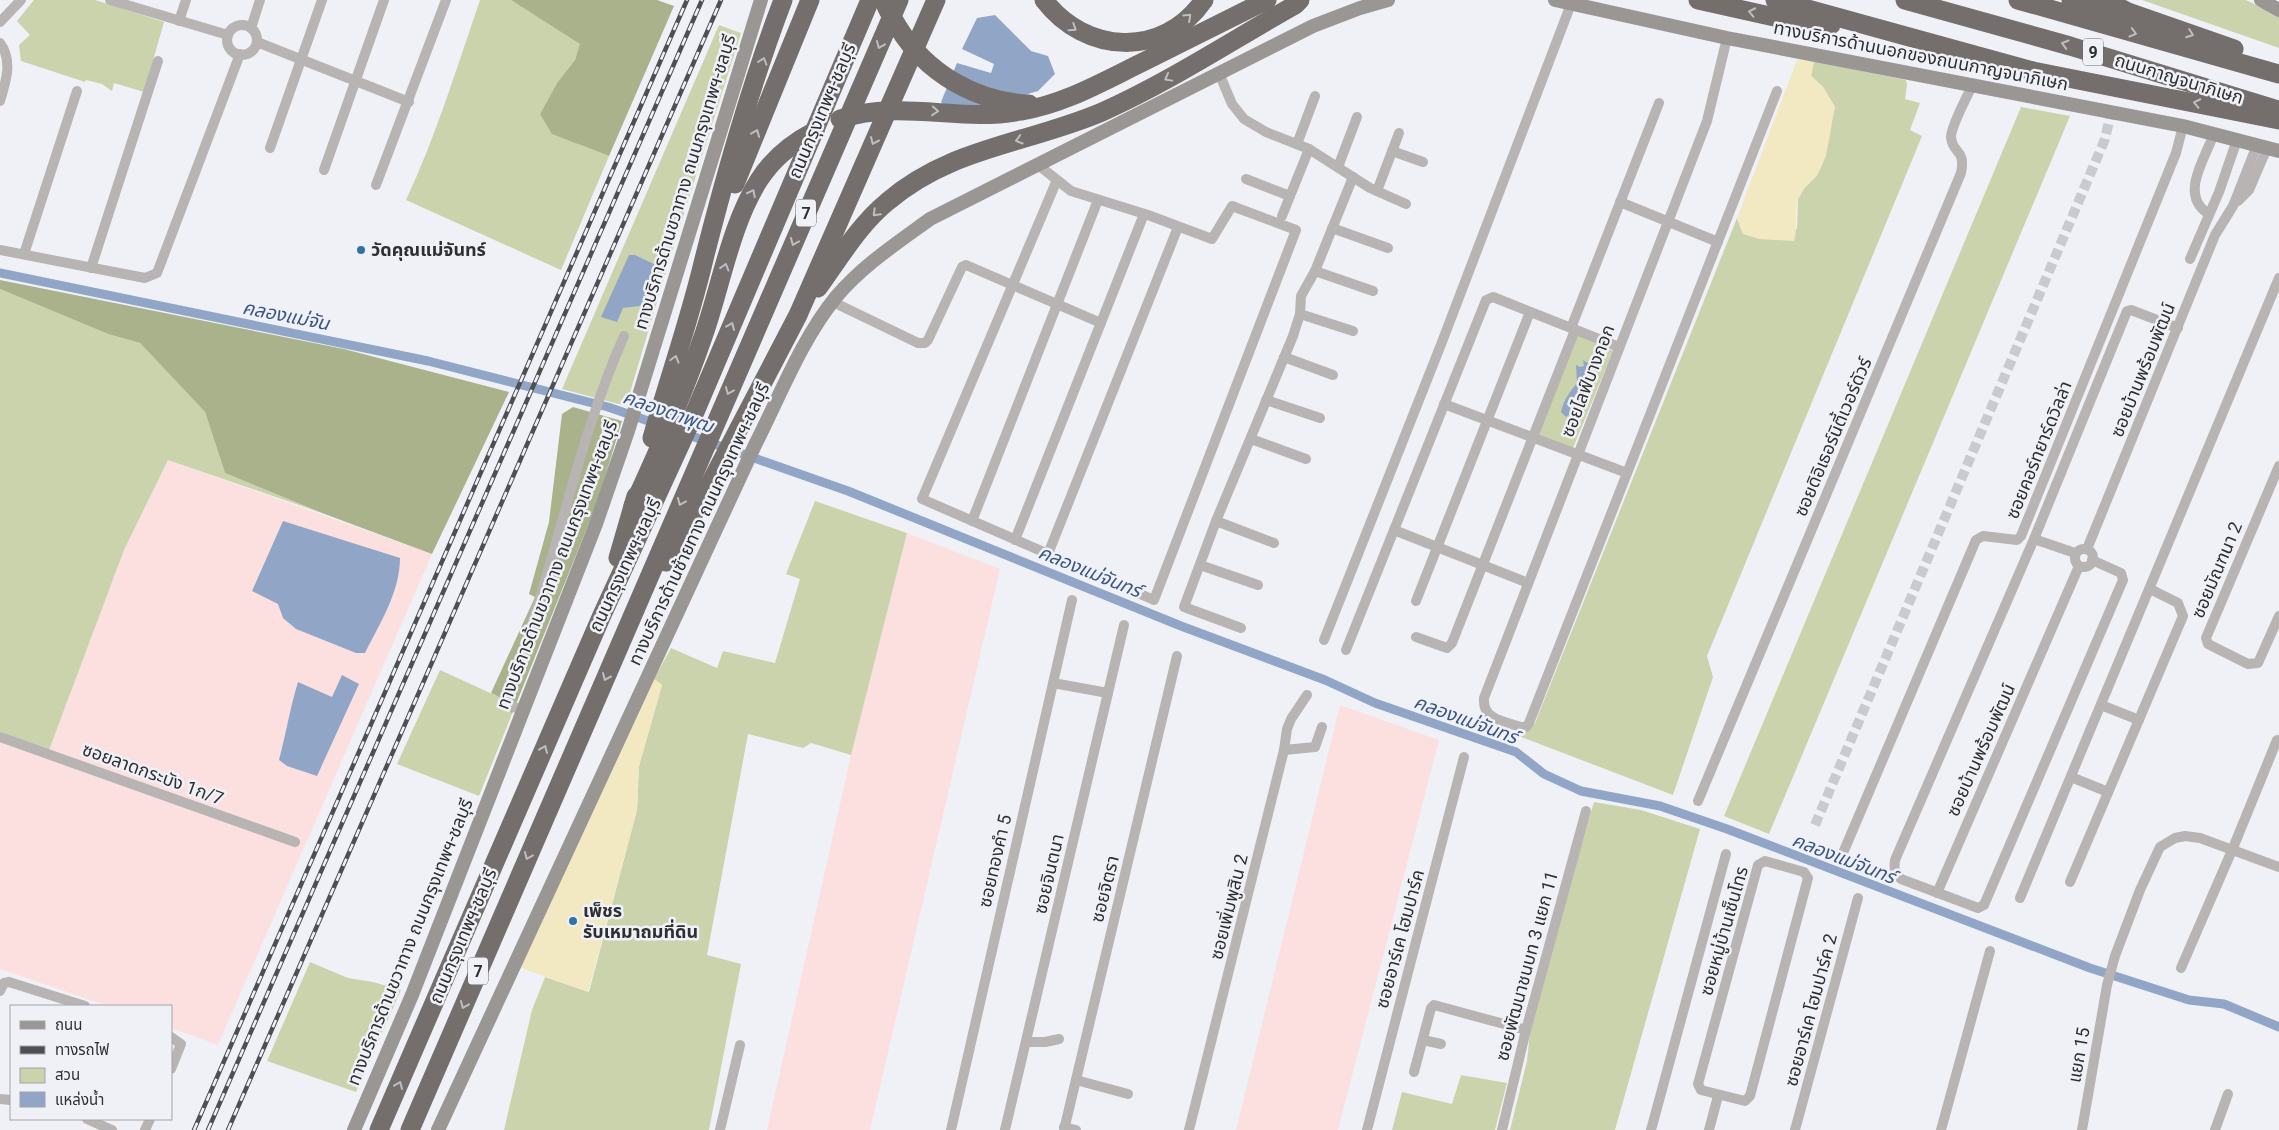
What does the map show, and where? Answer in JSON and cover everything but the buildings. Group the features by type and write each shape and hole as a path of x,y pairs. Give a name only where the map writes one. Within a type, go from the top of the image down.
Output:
{"highway":[{"path":"704,259 719,228 737,177 810,0"},
{"name":"ถนนกรุงเทพฯ-ชลบุรี","path":"380,1130 602,615 664,445 692,419 870,0"},
{"path":"884,0 908,44 930,66 954,82 984,96 1013,103 1040,104 1072,99 1113,87 1161,66 1285,0"},
{"name":"ถนนกรุงเทพฯ-ชลบุรี","path":"410,1130 899,0"},
{"path":"625,632 720,465 798,315 936,0"},
{"path":"1044,0 1052,11 1079,32 1111,43 1130,43 1148,40 1171,31 1187,19 1204,0"},
{"path":"668,409 704,336 734,239 751,194 768,167 789,146 820,128 858,114 879,110 903,109 989,116 1045,106 1086,90 1267,0"},
{"path":"798,315 869,220 886,202 915,181 935,169 961,158 1073,124 1122,102 1295,5 1300,0"},
{"path":"1698,0 1792,21 1887,32"},
{"path":"1775,0 2033,71 2279,120"},
{"name":"ถนนกาญจนาภิเษก","path":"1905,0 2079,48 2279,110"},
{"name":"ถนนกาญจนาภิเษก","path":"2018,0 2279,74"},
{"path":"2070,0 2107,10 2128,12"},
{"path":"2106,0 2128,12 2279,68"},
{"path":"602,615 632,506 664,445 668,409 712,223 726,173 781,6"}],"main road":[{"name":"ทางบริการด้านขวาทาง ถนนกรุงเทพฯ-ชลบุรี","path":"354,1130 412,995 596,524 628,431 761,0"},
{"path":"1219,74 1313,26 1360,8 1388,0"},
{"name":"ทางบริการด้านนอกของถนนกาญจนาภิเษก","path":"1555,0 1727,38 2183,126 2268,148"},
{"path":"2260,0 2279,10"},
{"name":"ทางบริการด้านซ้ายทาง ถนนกรุงเทพฯ-ชลบุรี","path":"438,1130 740,478 803,348 833,302 878,256 930,219 1219,74"}],"street":[{"path":"0,22 21,0"},
{"path":"179,21 186,0"},
{"path":"251,28 260,0"},
{"path":"270,148 322,0"},
{"path":"324,170 384,0"},
{"path":"376,185 446,0"},
{"path":"116,1 228,35"},
{"path":"1324,640 1445,334 1571,4"},
{"path":"238,25 251,28 256,34 256,42 252,50 240,54 229,48 228,35 238,25"},
{"name":"ซอยไลฟ์บางกอก","path":"1627,473 1529,723 1526,727 1521,727 1489,715 1485,711 1484,698 1667,220 1707,121 1727,38"},
{"path":"0,42 6,51 8,66 0,101"},
{"path":"256,42 409,102"},
{"path":"0,250 145,278 157,273 240,54"},
{"path":"91,268 158,61"},
{"path":"1219,74 1232,104 1244,120 1266,132 1309,148 1377,192 1406,204"},
{"name":"ซอยดิอิเธอร์นิตี้เวอร์ดัวร์","path":"1698,801 1960,173 1963,161 1951,136 1972,86"},
{"path":"24,254 77,91"},
{"path":"1444,404 1627,473 1778,91"},
{"path":"1297,144 1315,96"},
{"path":"1416,637 1450,647 1659,103"},
{"path":"1338,168 1358,117"},
{"name":"ซอยคอร์ทยาร์ดวิลล่า","path":"1844,853 1976,540 1983,536 2018,540 2022,536 2176,153 2183,126"},
{"path":"1377,192 1399,133"},
{"path":"2209,214 2200,208 2196,202 2194,188 2214,134"},
{"path":"2190,259 2237,140"},
{"path":"1282,216 1309,148"},
{"name":"ซอยบ้านพร้อมพัฒน์","path":"2087,549 2215,235 2233,206 2248,190 2268,148"},
{"path":"1392,151 1423,162"},
{"path":"1037,164 1071,191 1144,214 1212,240 1232,206 1296,230 1154,600 922,499 1057,180"},
{"path":"1241,628 1184,607 1216,521 1284,357 1300,314 1300,296 1315,271 1353,177"},
{"path":"1246,179 1290,196"},
{"path":"972,521 1098,200"},
{"path":"1620,202 1718,242"},
{"path":"1016,540 1144,214"},
{"path":"1048,554 1178,227"},
{"path":"1332,228 1388,248"},
{"path":"833,302 918,343 925,342 928,340 962,267 966,265 1101,323"},
{"path":"1315,271 1373,291"},
{"path":"2020,898 2279,278"},
{"path":"1346,650 1486,300 1493,297 1619,347"},
{"path":"2092,560 2120,573 2123,580 1987,901 1982,908 1978,908 1901,879 1896,875 1894,869 1895,860 2034,539 2127,311 2131,310 2178,328"},
{"path":"1416,601 1530,312"},
{"path":"1300,314 1353,331"},
{"path":"522,711 509,704 506,693 542,595 566,502 592,420 607,375 624,336"},
{"path":"1284,357 1334,375"},
{"path":"1266,400 1320,418"},
{"path":"1251,439 1306,459"},
{"name":"ซอยมัณฑนา 2","path":"2279,466 2206,638 2208,644 2248,664 2258,663 2279,616"},
{"path":"1216,521 1274,543"},
{"path":"1394,530 1528,583"},
{"path":"2034,539 2076,553"},
{"path":"2087,549 2092,555 2092,560 2086,567 2079,566 2074,559 2076,553 2079,550 2087,549"},
{"path":"1200,565 1258,585"},
{"name":"ซอยบ้านพร้อมพัฒน์","path":"1937,893 2079,566"},
{"path":"2070,882 2183,616 2178,604 2150,589"},
{"name":"ซอยทองคำ 5","path":"951,1130 1072,600"},
{"name":"ซอยจินตนา","path":"1006,1130 1124,625"},
{"name":"ซอยจิตรา","path":"1064,1129 1178,656"},
{"path":"1053,683 1108,693"},
{"name":"ซอยเพิ่มพูสิน 2","path":"1189,1130 1284,750 1287,729 1291,719 1307,695"},
{"path":"2101,705 2139,720"},
{"path":"1284,750 1315,747 1322,727"},
{"name":"ซอยลาดกระบัง 1ก/7","path":"0,737 295,842"},
{"path":"2181,968 2277,740"},
{"name":"ซอยอาร์เค โฮมปาร์ค","path":"1367,1130 1464,757"},
{"path":"2072,777 2108,792"},
{"name":"ซอยพัฒนาชนบท 3 แยก 11","path":"1502,1130 1526,1030 1586,811"},
{"name":"แยก 15","path":"2082,1130 2114,956 2146,876 2160,847 2167,841 2185,836 2200,838 2233,848 2279,867"},
{"path":"1651,1130 1726,854"},
{"name":"ซอยหมู่บ้านเซ็นโทร","path":"1765,861 1804,872 1808,878 1750,1096 1745,1101 1718,1096 1701,1090 1698,1084 1758,865 1765,861"},
{"name":"ซอยอาร์เค โฮมปาร์ค 2","path":"1795,1130 1858,898"},
{"path":"1941,1130 1990,951"},
{"path":"0,991 4,983 9,982 69,1004"},
{"path":"1414,1072 1434,1005 1526,1030"},
{"path":"172,1038 181,1044 172,1066"},
{"path":"1027,1042 1045,1042 1060,1039"},
{"path":"1423,1040 1441,1044"},
{"path":"720,1130 740,1045"},
{"path":"1076,1080 1128,1094"},
{"path":"2216,1130 2228,1094"},
{"path":"1709,1130 1718,1096"},
{"path":"89,1120 112,1130"},
{"path":"1064,1129 1076,1130"}],"shaded area":[{"path":"168,460 432,554 218,1045 172,1028 172,1005 105,1005 0,969 0,741 124,550"},
{"path":"907,533 1000,569 870,1130 767,1130 851,755"},
{"path":"1340,705 1439,740 1338,1130 1236,1130"}],"green space":[{"path":"34,0 95,0 164,22 144,92 114,83 112,91 102,84 86,80 85,82 21,61 19,45 30,35 17,21"},
{"path":"480,0 511,0 581,43 575,60 557,83 540,114 580,145 609,156 561,270 406,200 437,126"},
{"path":"511,0 657,0 674,6 609,156 552,134 540,114 557,83 575,60 580,44"},
{"path":"2142,0 2246,0 2279,16 2279,48"},
{"path":"719,25 741,33 670,258 626,406 562,389"},
{"path":"1814,61 1906,80 1905,99 1920,103 1910,130 1922,136 1707,656 1713,677 1673,795 1516,735 1535,723 1737,218 1743,234 1797,229 1798,199 1805,187 1817,175 1826,155 1835,107 1823,87 1811,76"},
{"path":"2021,107 2070,116 1769,834 1724,816"},
{"path":"0,280 344,349 509,392 432,554 322,513 225,473 205,412 140,343 108,334 0,289"},
{"path":"0,289 108,334 140,343 205,412 225,473 322,513 168,460 124,550 49,750 0,732"},
{"path":"1577,335 1613,351 1573,448 1538,434"},
{"path":"573,407 622,421 597,503 512,714 501,698 491,693 535,597 529,594 549,522 562,414"},
{"path":"815,501 907,533 851,755 811,743 803,748 748,734 707,955 741,964 709,1130 504,1130 532,1010 545,977 589,992 637,810 639,766 662,685 654,679 671,648 717,668 723,651 775,663 800,579 786,574"},
{"path":"440,670 501,698 512,714 479,796 397,764"},
{"path":"1594,802 1641,810 1700,829 1615,1130 1510,1130 1527,1061 1531,1022"},
{"path":"310,962 348,978 373,982 401,990 356,1092 267,1061"},
{"path":"1461,1075 1507,1083 1495,1130 1392,1130 1402,1092 1452,1104"}],"sand":[{"path":"1797,60 1814,61 1811,76 1823,87 1835,107 1829,142 1821,168 1798,199 1794,241 1759,239 1743,234 1737,218"},
{"path":"654,679 662,685 639,766 637,810 588,992 519,967"}],"water":[{"path":"995,15 1031,51 1048,56 1055,74 1038,91 953,116 941,102 957,63 991,73 994,64 962,49 977,18"},
{"path":"629,255 635,255 660,267 656,289 647,305 623,308 617,322 601,317"},
{"path":"1583,360 1588,363 1586,380 1573,399 1570,414 1566,417 1561,412 1562,407 1567,396 1577,383 1576,365 1584,366"},
{"path":"283,521 400,558 397,583 393,595 365,653 356,653 296,629 283,618 278,604 252,591"},
{"path":"342,675 359,684 317,776 287,766 279,760 298,682 332,697"}],"waterway":[{"name":"คลองแม่จัน","path":"0,273 428,361 608,407 657,424"},
{"name":"คลองแม่จันทร์","path":"683,433 848,491 1181,626 1325,680 1375,703 1516,752 1544,774 1581,791 1660,806 1727,829 2090,968 2189,1000 2224,1004 2279,1027"}],"tunnel":[{"path":"1815,825 2105,139 2111,112"}],"railway":[{"path":"194,1130 687,0"},
{"path":"208,1130 702,0"},
{"path":"228,1130 721,0"}],"place":[{"name":"วัดคุณแม่จันทร์","path":"361,250"},
{"name":"เพ็ชร รับเหมาถมที่ดิน","path":"573,921"}],"water label":[{"name":"คลองตาพุฒ","path":"668,411"}]}
